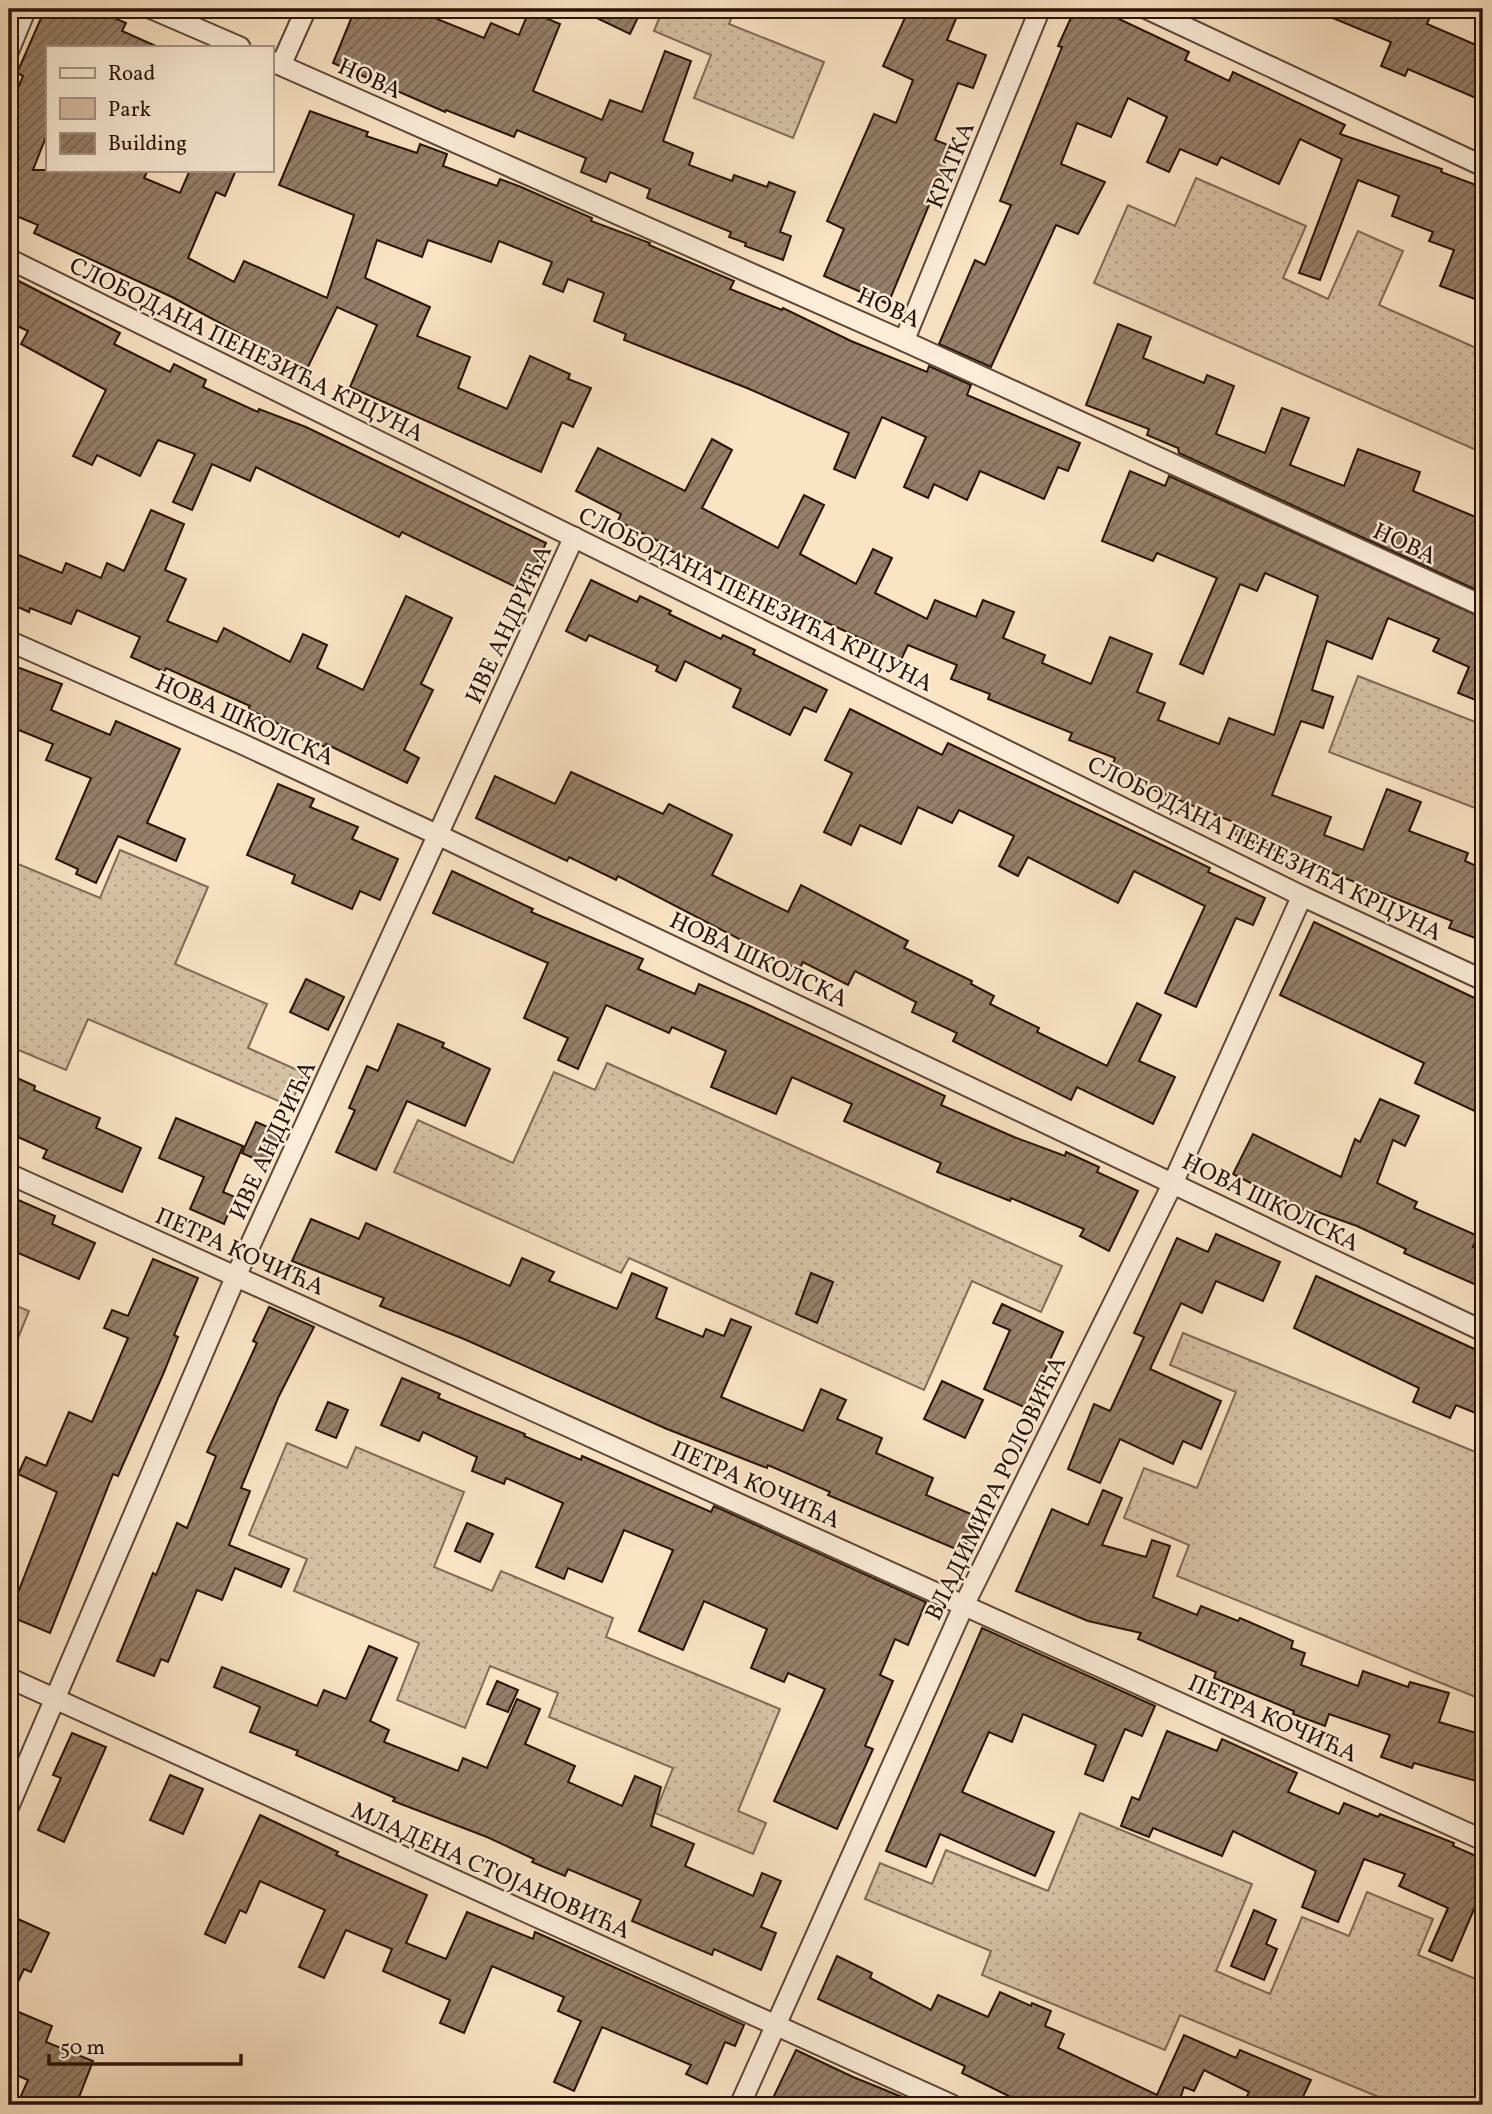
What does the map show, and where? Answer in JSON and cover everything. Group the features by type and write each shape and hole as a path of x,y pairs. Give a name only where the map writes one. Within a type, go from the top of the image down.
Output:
{"street":[{"path":"9,50 26,9"},
{"path":"152,9 238,46"},
{"path":"276,63 306,9"},
{"name":"КРАТКА","path":"904,341 1040,9"},
{"path":"1147,9 1483,166"},
{"name":"НОВА","path":"276,63 904,341 1483,606"},
{"name":"СЛОБОДАНА ПЕНЕЗИЋА КРЦУНА","path":"9,259 1302,896 1483,980"},
{"name":"ИВЕ АНДРИЋА","path":"9,1806 236,1276 574,537"},
{"name":"НОВА ШКОЛСКА","path":"9,641 240,743 438,835 1483,1331"},
{"name":"ВЛАДИМИРА РОЛОВИЋА","path":"740,2105 964,1605 1173,1182 1302,896"},
{"name":"ПЕТРА КОЧИЋА","path":"9,1174 1483,1840"},
{"name":"МЛАДЕНА СТОЈАНОВИЋА","path":"9,1678 952,2105"}],"green space":[{"path":"663,9 735,9 729,24 824,62 793,138 694,98 711,55 654,31"},
{"path":"1196,178 1306,226 1283,278 1328,299 1358,231 1403,251 1379,305 1483,351 1483,453 1094,283 1128,205 1175,226"},
{"path":"1358,676 1483,725 1483,740 1475,759 1483,763 1483,811 1329,752"},
{"path":"120,850 208,887 175,964 267,1004 248,1048 304,1073 290,1106 88,1019 66,1070 9,1046 11,861 100,898"},
{"path":"607,1063 1062,1266 1041,1312 972,1281 924,1390 629,1258 621,1273 394,1172 418,1120 513,1163 554,1072 595,1090"},
{"path":"9,1303 29,1311 9,1360"},
{"path":"1183,1333 1483,1455 1483,1700 1177,1576 1189,1545 1124,1518 1144,1468 1197,1488 1236,1392 1170,1365"},
{"path":"287,1443 347,1468 356,1447 464,1492 434,1567 492,1591 501,1571 613,1618 606,1637 780,1709 738,1811 766,1823 753,1854 655,1813 673,1768 549,1717 558,1693 490,1666 465,1728 397,1700 419,1643 294,1591 307,1559 249,1535"},
{"path":"1080,1813 1252,1884 1216,1971 1270,1994 1302,1917 1349,1936 1367,1892 1433,1919 1418,1955 1483,1982 1483,2105 1398,2105 1180,2015 1165,2050 982,1975 991,1951 865,1899 880,1863 932,1884 946,1850 1048,1891"}],"building":[{"path":"45,9 93,9 126,23 122,31 156,46 46,46 46,137 33,170 147,172 144,178 180,193 189,172 235,172 225,196 216,192 188,258 234,282 244,261 327,298 354,215 279,185 310,111 368,132 366,136 417,153 420,144 447,154 443,166 497,186 500,179 592,218 591,221 650,243 649,245 734,281 730,289 782,310 783,308 851,341 927,372 929,366 971,385 967,395 1080,443 1068,471 1058,467 1044,499 980,471 967,500 934,484 928,498 904,487 926,437 882,417 855,478 834,469 849,433 747,388 624,340 626,334 594,321 604,293 568,279 563,292 543,284 552,262 499,241 491,262 428,240 422,257 377,240 365,278 430,307 417,336 470,357 458,388 507,409 530,356 570,374 568,379 591,388 573,427 562,422 541,472 350,387 377,325 337,307 307,369 172,297 34,233 38,225 14,215 9,226 9,109 23,76 17,73"},
{"path":"355,9 441,9 437,19 484,38 491,23 519,35 529,11 560,24 533,91 602,120 610,100 642,112 665,51 691,61 663,141 693,153 689,165 732,181 734,175 767,187 769,182 795,192 780,232 791,236 783,260 745,246 746,243 729,237 731,232 647,198 650,189 610,172 606,182 581,172 586,158 517,130 514,137 446,110 445,112 333,63"},
{"path":"578,9 642,9 630,34"},
{"path":"909,9 960,9 947,40 986,55 973,88 958,83 935,140 953,147 888,304 824,276 844,229 827,221 874,114 896,123 913,80 883,66"},
{"path":"1075,9 1098,9 1189,52 1185,60 1229,81 1233,72 1345,125 1340,134 1442,169 1441,172 1483,190 1483,302 1440,286 1454,250 1429,241 1433,232 1392,216 1399,196 1358,180 1320,280 1299,273 1342,159 1300,139 1279,184 1221,157 1217,165 1180,149 1169,172 1147,162 1167,117 1128,98 1111,137 1077,123 1061,164 1105,182 1078,234 1056,225 991,367 939,344 975,260 985,265 1011,205 1000,201 1062,47 1058,46"},
{"path":"1311,9 1433,9 1427,24 1483,48 1483,101 1408,69 1405,76 1381,66 1391,42"},
{"path":"9,276 120,333 114,344 170,372 174,364 206,380 203,387 258,412 259,409 306,427 546,543 524,591 402,532 399,537 256,467 250,481 212,464 192,510 173,502 195,454 158,440 140,476 97,455 92,465 73,456 106,390 21,344 28,331 9,322"},
{"path":"1118,324 1151,337 1143,358 1204,383 1207,375 1234,386 1216,434 1265,453 1282,408 1309,418 1290,465 1344,486 1358,449 1420,472 1413,491 1483,520 1483,593 1179,453 1178,448 1147,435 1149,429 1086,405"},
{"path":"712,439 732,450 702,508 778,548 804,495 824,505 800,554 856,584 873,549 892,558 875,593 927,619 935,600 976,617 983,600 1014,612 1003,638 1045,655 1042,663 1091,684 1110,637 1152,654 1137,692 1165,703 1158,720 1219,744 1229,718 1274,735 1318,596 1265,573 1257,591 1240,584 1203,674 1180,664 1217,578 1157,553 1153,561 1102,541 1130,471 1165,486 1169,476 1483,618 1483,703 1458,693 1469,667 1433,651 1439,639 1388,618 1372,659 1327,641 1312,690 1333,697 1323,728 1301,721 1272,795 1331,817 1324,835 1363,850 1387,789 1421,802 1409,831 1468,853 1465,861 1483,869 1483,941 1449,928 1452,921 1232,833 1236,823 1144,786 1147,780 1112,766 1115,758 1069,740 1072,733 988,699 990,694 951,679 957,665 908,645 900,662 869,647 871,643 658,545 660,542 618,521 621,514 576,491 598,448 685,491"},
{"path":"151,510 184,524 165,570 186,579 167,621 217,642 224,628 290,662 303,634 327,645 317,668 363,690 406,596 452,618 421,684 433,690 404,750 419,758 407,783 326,744 325,747 248,709 250,706 166,668 164,672 131,657 140,637 77,610 71,624 30,608 29,612 9,603 9,551 62,573 66,563 101,578 107,563 124,571"},
{"path":"591,580 637,602 640,596 671,611 669,614 721,639 723,635 755,650 753,654 827,690 816,712 804,707 790,735 733,707 741,689 685,661 676,681 656,671 658,666 589,635 586,641 566,631"},
{"path":"9,664 62,684 51,710 110,735 116,721 180,749 147,823 185,839 176,861 118,836 96,883 76,874 78,869 56,859 91,778 46,760 53,744 9,726"},
{"path":"850,709 942,755 948,743 1210,868 1208,872 1265,898 1253,925 1236,918 1196,1007 1165,993 1205,906 1134,871 1118,903 1028,857 1018,876 999,866 1014,836 959,810 952,823 918,807 901,844 860,825 851,845 824,832 852,773 825,760"},
{"path":"571,772 663,814 669,804 732,835 712,875 788,912 801,885 908,941 904,948 972,981 971,984 994,996 990,1004 1039,1028 1037,1032 1107,1066 1137,1003 1161,1015 1139,1061 1175,1077 1153,1124 1077,1087 1071,1100 953,1041 957,1033 912,1012 916,1002 855,971 848,985 803,962 799,970 618,876 616,880 569,857 567,861 476,818 495,776 555,804"},
{"path":"278,784 314,799 310,807 358,827 352,839 398,859 380,900 360,891 352,909 292,883 295,875 247,855"},
{"path":"452,871 533,909 531,912 643,959 638,969 695,994 699,984 748,1005 945,1096 941,1105 1014,1137 1065,1156 1066,1152 1099,1167 1097,1172 1138,1191 1109,1251 1080,1236 1084,1229 1011,1198 1010,1201 937,1172 941,1163 844,1121 852,1104 792,1077 776,1114 711,1087 726,1051 672,1027 669,1033 606,1005 578,1069 558,1060 568,1038 524,1018 548,963 433,913"},
{"path":"1314,922 1483,1002 1483,1115 1415,1083 1424,1063 1280,995"},
{"path":"306,979 344,997 328,1030 290,1012"},
{"path":"398,1024 444,1043 442,1047 490,1069 465,1126 407,1101 376,1170 336,1152 355,1110 349,1108 367,1066 378,1071"},
{"path":"17,1078 35,1086 34,1090 100,1118 96,1128 141,1148 122,1192 43,1158 47,1150 9,1133 9,1097"},
{"path":"1380,1099 1419,1116 1405,1146 1393,1140 1377,1183 1417,1202 1414,1208 1478,1236 1473,1247 1483,1251 1483,1288 1404,1253 1406,1249 1357,1226 1315,1211 1313,1215 1233,1174 1253,1134 1341,1177 1355,1139 1360,1142"},
{"path":"176,1118 243,1146 223,1192 235,1197 224,1224 190,1209 204,1177 159,1158"},
{"path":"256,1122 282,1133 268,1165 242,1153"},
{"path":"9,1196 55,1216 52,1224 95,1243 79,1279 9,1249"},
{"path":"311,1219 359,1239 366,1223 510,1286 522,1258 554,1272 549,1281 617,1309 632,1273 667,1288 656,1318 703,1337 706,1329 724,1336 731,1319 751,1327 721,1397 803,1431 821,1389 846,1400 837,1419 882,1438 876,1453 933,1478 926,1495 978,1517 963,1552 828,1495 830,1492 768,1465 767,1468 667,1429 464,1339 380,1306 384,1298 292,1261"},
{"path":"1216,1234 1280,1262 1263,1301 1216,1281 1202,1313 1181,1303 1150,1369 1221,1401 1201,1449 1183,1441 1173,1464 1120,1439 1100,1483 1068,1469 1094,1404 1110,1411 1144,1337 1134,1333 1177,1238 1208,1252"},
{"path":"153,1259 198,1278 174,1335 178,1337 164,1372 118,1476 113,1474 50,1633 9,1616 57,1492 18,1474 26,1457 46,1466 69,1412 92,1422 128,1338 104,1328 112,1310 128,1316"},
{"path":"811,1273 833,1282 817,1323 796,1314"},
{"path":"1316,1276 1483,1353 1483,1416 1456,1405 1450,1418 1413,1402 1419,1388 1294,1328"},
{"path":"1002,1304 1063,1332 1042,1377 1047,1380 1033,1411 984,1389 1010,1330 993,1323"},
{"path":"269,1307 314,1327 278,1398 241,1488 250,1491 229,1545 289,1569 281,1587 235,1568 222,1600 197,1590 168,1662 161,1659 154,1676 117,1661 177,1523 187,1528 216,1456 207,1452 257,1343 253,1341"},
{"path":"402,1378 440,1394 438,1398 525,1434 524,1436 581,1460 582,1456 711,1512 714,1506 926,1602 908,1645 895,1639 880,1675 893,1681 865,1746 873,1749 837,1829 774,1801 825,1689 788,1673 784,1682 751,1668 767,1629 704,1601 683,1650 639,1631 673,1550 624,1530 602,1582 568,1568 564,1579 536,1567 563,1503 506,1478 504,1484 472,1471 477,1457 423,1432 419,1441 381,1425"},
{"path":"942,1381 983,1400 965,1438 924,1419"},
{"path":"328,1402 348,1410 336,1438 316,1430"},
{"path":"1103,1490 1122,1498 1102,1545 1146,1557 1152,1540 1170,1546 1153,1597 1197,1615 1201,1606 1238,1621 1240,1618 1293,1641 1291,1648 1305,1653 1301,1665 1358,1686 1363,1671 1408,1687 1410,1682 1449,1693 1439,1722 1483,1735 1483,1783 1414,1763 1412,1768 1381,1757 1390,1735 1329,1714 1325,1726 1293,1714 1294,1711 1214,1678 1216,1672 1138,1639 1141,1633 1088,1621 1016,1591 1052,1509 1088,1525"},
{"path":"467,1523 493,1534 480,1562 455,1551"},
{"path":"982,1628 1155,1706 1142,1736 1125,1729 1103,1781 1085,1774 1096,1745 1023,1714 1012,1742 989,1732 962,1792 1054,1832 1035,1876 940,1834 926,1867 886,1851"},
{"path":"369,1646 397,1658 370,1721 389,1730 384,1742 458,1771 463,1758 487,1768 517,1699 540,1709 525,1744 575,1766 568,1782 622,1806 635,1776 661,1787 651,1826 694,1844 685,1866 753,1896 762,1873 781,1881 761,1927 776,1933 761,1970 714,1949 712,1955 632,1921 641,1900 568,1869 565,1876 532,1862 534,1859 487,1837 393,1801 395,1798 296,1755 298,1751 250,1732 260,1707 214,1687 222,1667 317,1706 324,1690 346,1699"},
{"path":"497,1681 518,1690 508,1712 487,1704"},
{"path":"1167,1731 1217,1751 1222,1739 1297,1773 1288,1792 1339,1814 1344,1803 1378,1817 1380,1814 1454,1843 1453,1846 1483,1859 1483,1888 1452,1961 1429,1951 1448,1908 1399,1886 1405,1874 1364,1859 1338,1922 1302,1907 1316,1871 1233,1831 1222,1856 1153,1828 1149,1837 1121,1826 1132,1797 1139,1800"},
{"path":"72,1733 106,1747 64,1842 38,1830 61,1778 53,1775"},
{"path":"170,1775 203,1789 183,1834 150,1820"},
{"path":"260,1815 338,1852 336,1855 427,1895 406,1943 446,1959 467,1912 533,1939 535,1932 744,2025 735,2046 725,2042 707,2084 686,2074 691,2065 602,2027 574,2091 554,2082 581,2021 558,2011 564,1997 492,1966 464,2033 440,2023 450,2000 383,1971 392,1949 346,1930 324,1978 299,1967 325,1910 260,1881 246,1913 240,1910 225,1943 205,1934"},
{"path":"1254,1910 1276,1920 1266,1944 1277,1949 1264,1980 1231,1966"},
{"path":"9,1915 49,1933 31,1972 24,1969 9,2001"},
{"path":"837,1956 872,1973 870,1978 931,2010 938,1995 988,2017 1000,1992 1031,2006 1032,2003 1051,2011 1045,2026 1064,2034 1058,2048 1157,2095 1184,2035 1236,2058 1240,2050 1311,2080 1299,2105 1243,2105 1249,2092 1204,2070 1194,2091 1184,2087 1178,2105 1027,2105 962,2073 965,2066 818,1999"},
{"path":"9,2008 52,2026 46,2042 93,2061 76,2105 17,2105 28,2080 9,2072"},
{"path":"796,2050 922,2105 774,2105 777,2100 773,2098"}]}
